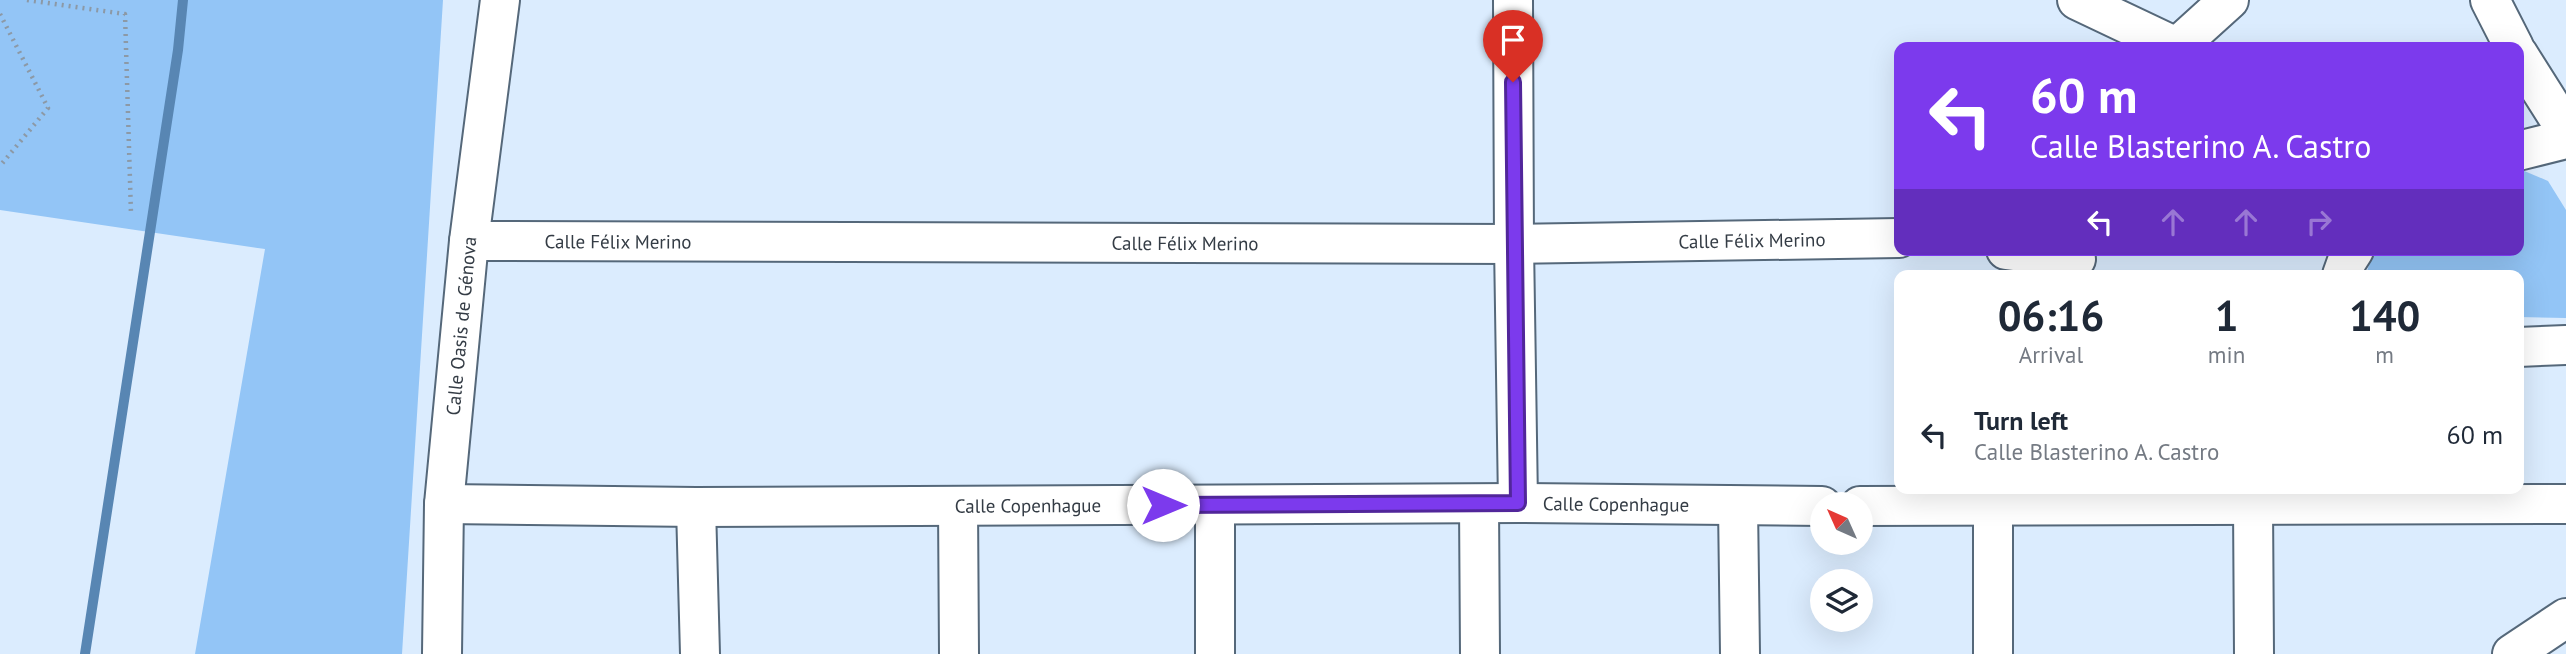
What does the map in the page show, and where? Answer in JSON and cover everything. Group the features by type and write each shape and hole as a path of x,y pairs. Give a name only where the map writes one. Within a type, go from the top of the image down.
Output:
{"street":[{"name":"Calle Oasis de Génova","path":"442,654 444,504 469,241 500,0"},
{"path":"1513,0 1518,503"},
{"path":"2077,0 2166,42"},
{"path":"2183,42 2229,0"},
{"path":"2490,0 2511,42"},
{"path":"2524,64 2566,130"},
{"path":"2524,150 2566,139"},
{"name":"Calle Félix Merino","path":"469,241 1514,244 1894,238"},
{"path":"2044,256 2076,261"},
{"path":"2524,347 2566,345"},
{"path":"1873,506 1993,506 2045,497 2253,505 2566,504"},
{"name":"Calle Copenhague","path":"444,504 696,507 1518,503 1810,506"},
{"path":"1479,504 1480,654"},
{"path":"1214,505 1216,654"},
{"path":"2253,505 2254,654"},
{"path":"958,506 959,654"},
{"path":"1738,506 1740,654"},
{"path":"1993,506 1993,654"},
{"path":"696,507 700,654"},
{"path":"2512,654 2566,618"}],"path":[{"path":"27,0 125,14 131,214"},
{"path":"0,14 48,108 0,166"}],"shaded area":[{"path":"0,0 443,0 402,654 195,654 265,249 0,210"},
{"path":"2524,171 2548,181 2566,210 2566,318 2524,317 2524,270 2367,270 2374,256 2524,256"}],"waterway":[{"path":"85,654 178,50 183,0"}],"route":[{"path":"1163,505 1518,503 1513,82"}]}
